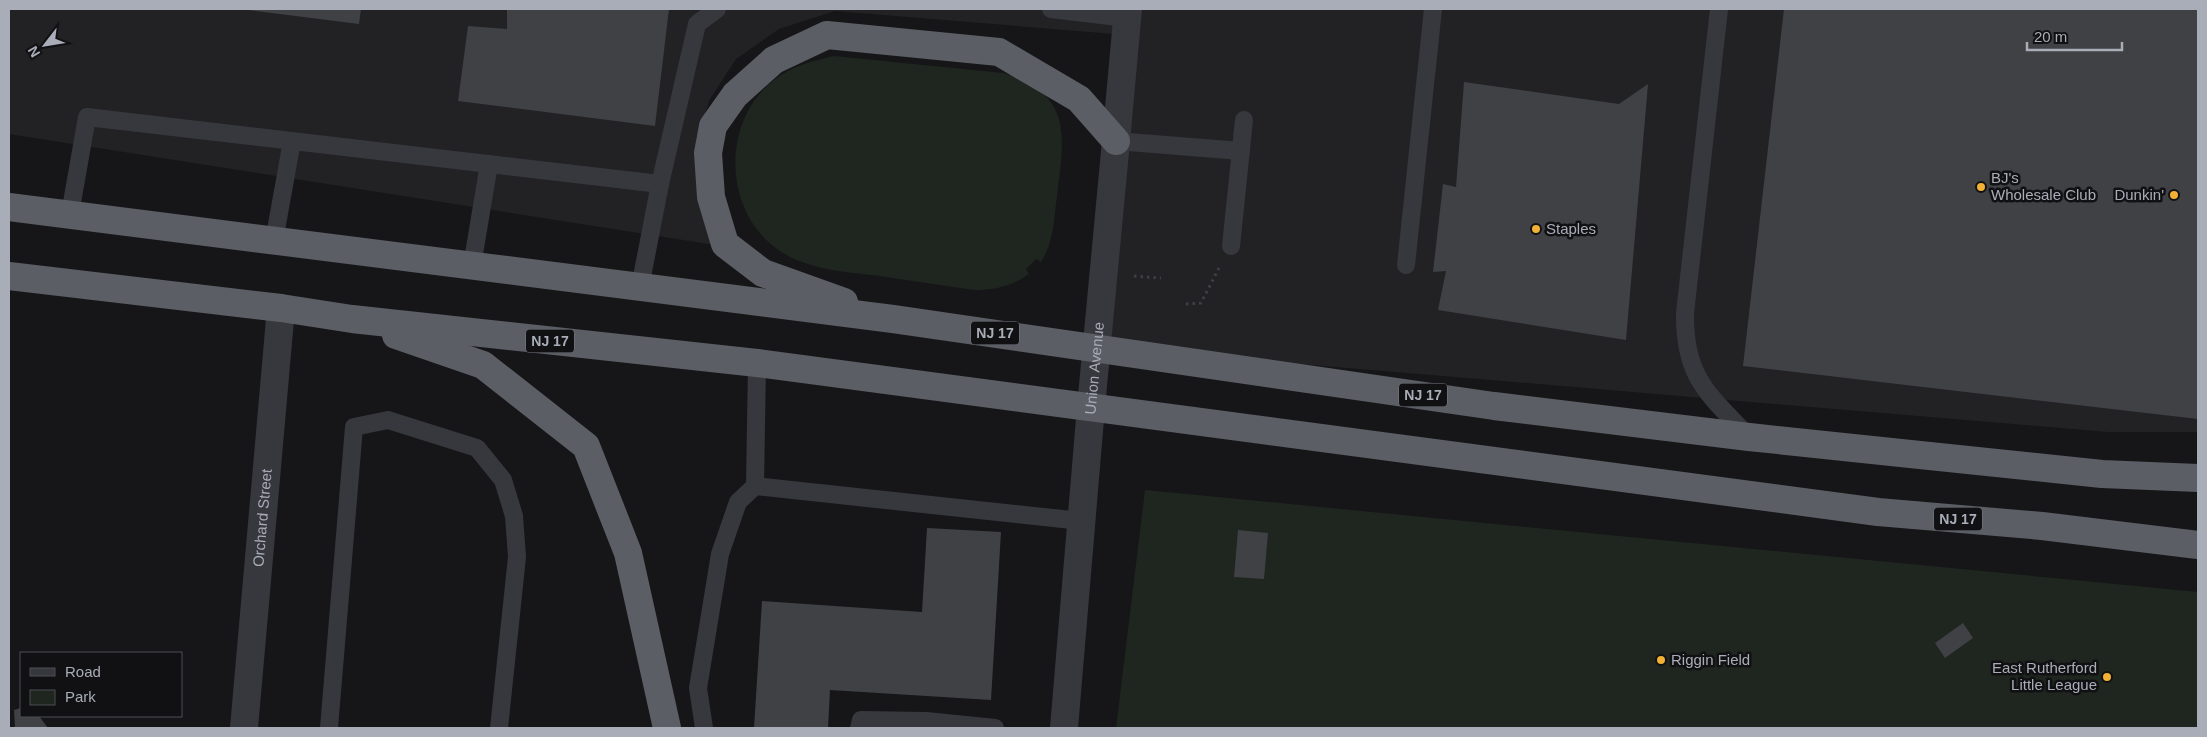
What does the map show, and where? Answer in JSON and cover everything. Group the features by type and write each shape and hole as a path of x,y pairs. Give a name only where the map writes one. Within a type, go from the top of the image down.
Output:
{"highway":[{"path":"892,319 763,273 725,244 711,197 708,153 713,126 735,96 774,60 827,36 999,52 1080,99 1116,141"},
{"name":"NJ 17","path":"9,207 892,319 1098,347 1494,406 1749,437 2102,474 2198,478"},
{"name":"NJ 17","path":"9,276 281,308 352,319 757,363 1859,510 2042,526 2198,545"},
{"path":"352,319 483,365 586,446 628,553 668,728"}],"street":[{"name":"Union Avenue","path":"1064,728 1091,407 1128,13"},
{"name":"Orchard Street","path":"244,728 281,308"}],"lane":[{"path":"640,287 660,184 697,24 717,9"},
{"path":"1052,9 1128,13"},
{"path":"1406,265 1433,9"},
{"path":"1719,9 1686,303 1684,336 1689,359 1704,390 1749,437"},
{"path":"70,214 87,117 660,184"},
{"path":"1231,246 1244,120"},
{"path":"274,241 292,141"},
{"path":"1116,141 1241,151"},
{"path":"472,266 489,164"},
{"path":"704,728 698,688 720,554 738,502 754,486 757,363"},
{"path":"329,728 354,427 388,420 477,448 503,480 514,516 517,557 499,728"},
{"path":"754,486 1082,521"},
{"path":"859,728 862,720 926,721 994,728"}],"path":[{"path":"1186,304 1201,303 1231,246"}],"shaded area":[{"path":"9,9 1117,9 1114,34 835,11 779,29 736,59 710,99 696,138 698,185 715,245 9,134"},
{"path":"1128,9 2198,9 2198,432 2108,432 1098,347"}],"green space":[{"path":"834,56 1003,73 1026,82 1042,93 1053,106 1059,120 1062,137 1062,155 1054,222 1049,246 1041,262 1036,259 1026,269 1029,274 1016,282 1003,286 974,290 826,269 788,256 777,249 759,232 746,212 738,189 735,165 737,141 745,118 757,97 781,75 802,65"},
{"name":"Riggin Field","path":"1145,490 2198,592 2198,728 1116,728"}],"building":[{"path":"240,9 361,9 359,24"},
{"path":"507,9 669,9 655,126 458,101 468,26 507,29"},
{"name":"BJ's Wholesale Club","path":"1784,9 2198,9 2198,419 1743,366"},
{"name":"Staples","path":"1464,82 1619,104 1648,84 1626,340 1438,310 1446,271 1433,272 1443,184 1456,187"},
{"path":"927,528 1001,532 991,700 830,690 828,728 754,728 762,601 922,612"},
{"path":"1238,530 1268,533 1264,579 1234,577"},
{"path":"1963,623 1973,638 1945,658 1935,643"},
{"path":"20,708 20,717 40,717 48,728 15,728 14,710"}],"place":[{"name":"BJ's Wholesale Club","path":"1981,187"},
{"name":"Dunkin'","path":"2174,195"},
{"name":"Staples","path":"1536,229"},
{"name":"Riggin Field","path":"1661,660"},
{"name":"East Rutherford Little League","path":"2107,677"}]}
